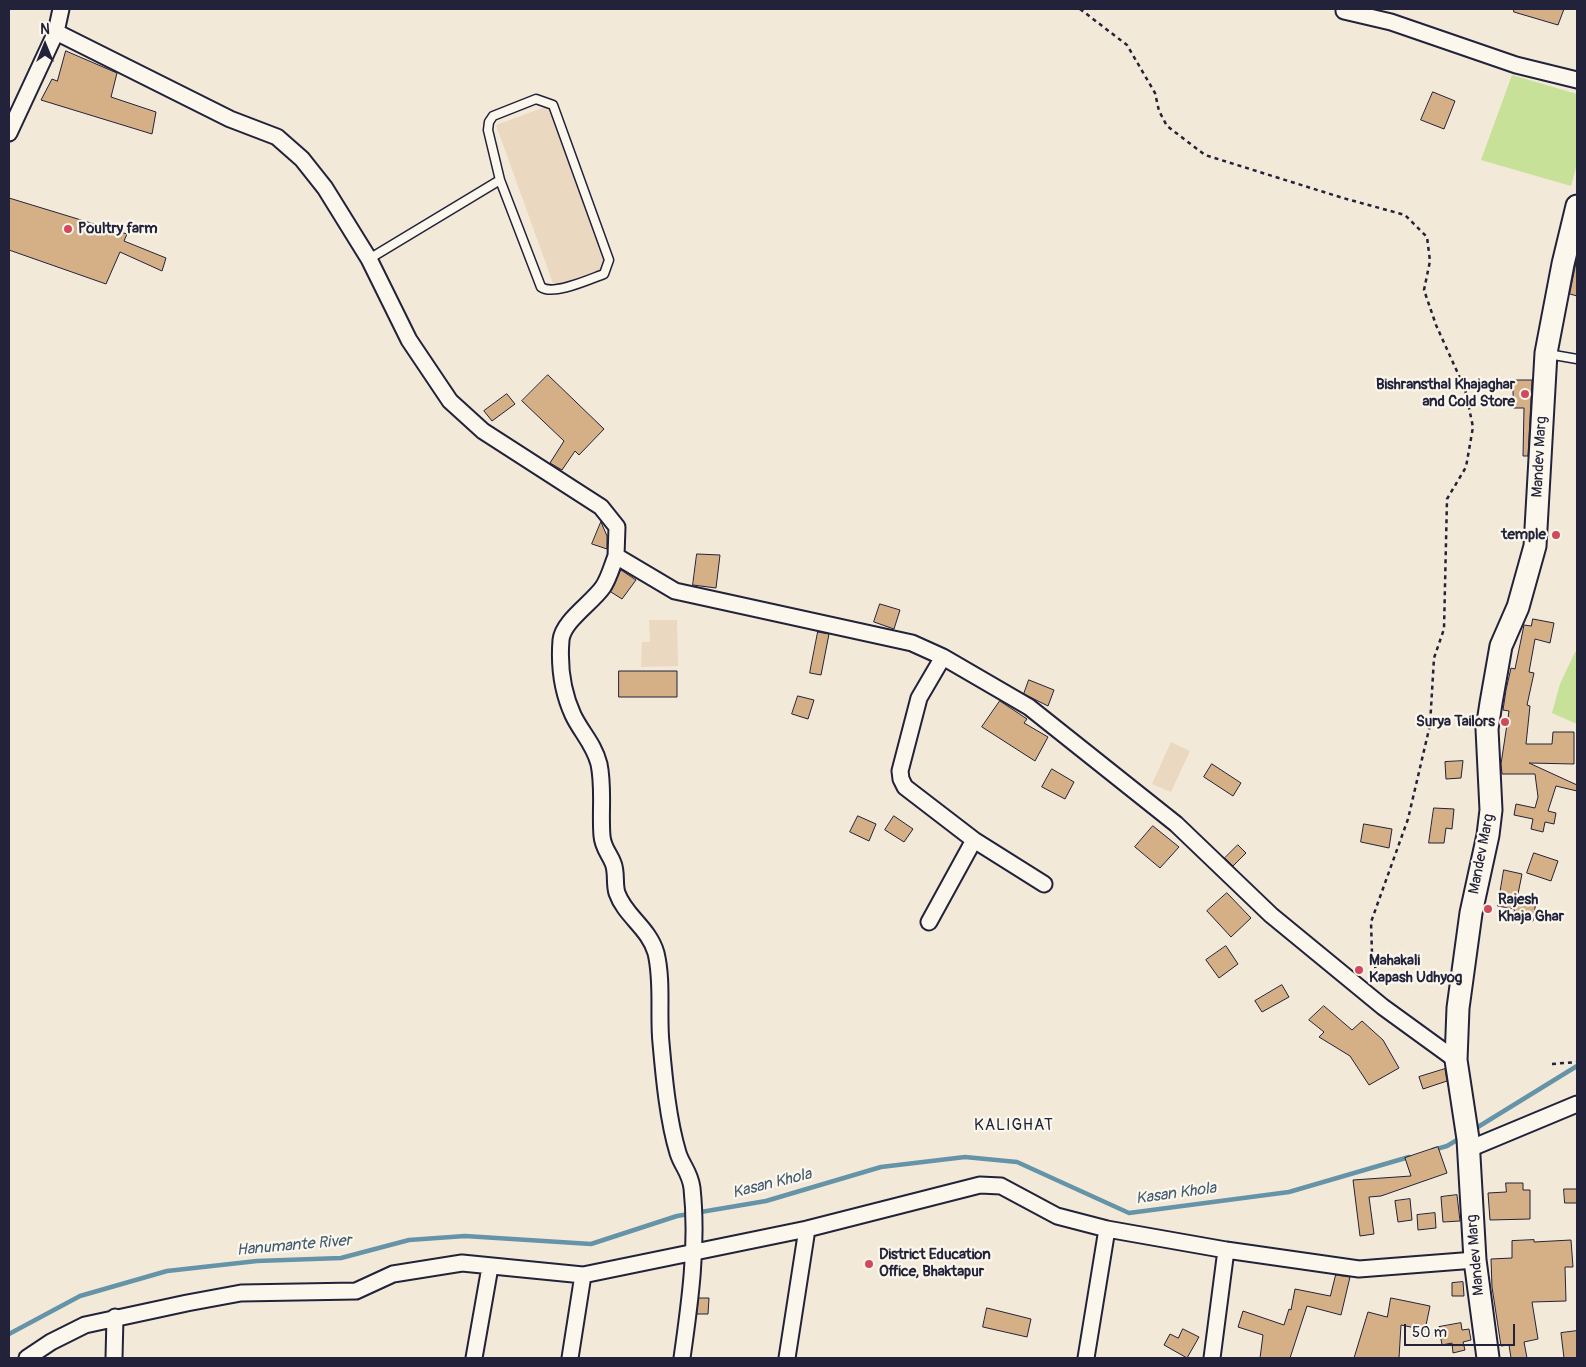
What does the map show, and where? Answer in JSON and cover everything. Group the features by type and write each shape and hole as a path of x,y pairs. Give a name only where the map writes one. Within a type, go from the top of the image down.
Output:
{"main road":[{"name":"Mandev Marg","path":"1488,1358 1475,1260 1469,1144 1456,1060 1458,1008 1470,913 1488,836 1491,810 1488,729 1491,703 1501,646 1520,600 1535,546 1546,353 1563,264 1577,206"}],"street":[{"path":"9,133 56,32 60,9"},
{"path":"1344,11 1391,22 1516,65 1577,80"},
{"path":"56,32 230,119 277,138 302,159 325,188 369,260 409,340 450,401 483,431 601,507 617,526 616,556 603,587 565,627 562,637 560,662 564,691 574,716 591,743 598,763 602,794 603,847 614,864 616,891 622,905 645,929 655,952 659,972 660,1042 674,1136 679,1155 689,1172 693,1207 693,1251 682,1358"},
{"path":"616,556 675,591 912,643 943,657 1029,707 1176,824 1270,915 1383,1007 1456,1060"},
{"path":"943,657 918,698 900,771 900,779 905,787 974,840 1044,884"},
{"path":"929,922 974,840"},
{"path":"1469,1144 1577,1104"},
{"path":"27,1358 51,1342 85,1325 115,1317 241,1293 356,1292 393,1274 462,1263 582,1275 807,1229 980,1185 1000,1186 1057,1216 1107,1229 1226,1250 1359,1269 1475,1260"},
{"path":"787,1358 807,1229"},
{"path":"1086,1358 1107,1229"},
{"path":"1212,1358 1226,1250"},
{"path":"474,1358 490,1267"},
{"path":"570,1358 582,1275"},
{"path":"114,1358 115,1317"}],"lane":[{"path":"536,99 553,105 609,260 604,274 556,290 546,290 542,287 500,180 492,148 489,122 494,116 536,99"},
{"path":"369,260 500,180"},
{"path":"1546,353 1577,359"}],"path":[{"path":"1080,9 1127,45 1154,93 1159,111 1167,126 1205,155 1343,198 1405,215 1427,237 1430,261 1424,290 1436,325 1465,389 1473,427 1466,467 1447,499 1444,630 1434,658 1430,725 1408,820 1370,922 1372,954 1383,1007"},
{"path":"1552,1064 1577,1062"}],"shaded area":[{"path":"548,106 607,267 554,286 496,125"},
{"path":"649,620 677,620 678,666 641,667 642,642 650,642"},
{"path":"1171,742 1190,751 1171,792 1152,784"}],"green space":[{"path":"1512,75 1577,94 1577,164 1571,186 1481,160"},
{"path":"1577,651 1577,724 1552,713 1560,684"}],"building":[{"path":"1514,9 1564,9 1558,25 1514,12"},
{"path":"66,51 117,73 111,97 156,112 152,134 41,100 52,79 57,81"},
{"path":"1433,92 1455,101 1444,129 1421,120"},
{"path":"9,198 127,234 124,241 166,258 162,271 120,252 106,284 9,250"},
{"path":"1577,258 1577,296 1570,294"},
{"path":"548,375 604,429 579,455 575,451 562,470 550,463 564,441 522,401"},
{"name":"Bishransthal Khajaghar and Cold Store","path":"1513,380 1532,380 1528,456 1523,456 1524,408 1514,408"},
{"path":"507,394 515,404 492,421 484,411"},
{"path":"601,522 607,536 607,549 592,544"},
{"path":"697,554 720,555 716,588 693,585"},
{"path":"621,570 636,580 622,599 611,592"},
{"path":"880,604 900,610 894,629 874,622"},
{"path":"1533,619 1554,623 1550,643 1535,639 1529,672 1534,673 1527,705 1530,706 1526,744 1552,744 1553,732 1574,732 1574,764 1529,763 1577,785 1577,791 1556,786 1548,811 1556,813 1554,824 1545,822 1543,832 1531,829 1533,819 1514,815 1516,804 1535,808 1538,797 1535,774 1502,774 1501,764 1509,711 1503,710 1506,690 1511,668 1515,669 1524,625 1531,626"},
{"path":"818,632 829,634 821,675 810,673"},
{"path":"619,671 677,671 677,697 619,697"},
{"path":"1029,680 1054,690 1048,706 1024,694"},
{"path":"798,696 814,700 808,719 792,714"},
{"path":"1000,701 1027,719 1024,723 1048,737 1035,761 982,727"},
{"path":"1463,761 1461,778 1446,779 1445,762"},
{"path":"1212,764 1241,783 1233,796 1204,777"},
{"path":"1052,769 1074,782 1065,799 1042,787"},
{"path":"1434,808 1454,809 1452,829 1446,828 1444,843 1429,843"},
{"path":"858,816 876,824 869,841 850,832"},
{"path":"894,816 913,829 904,842 885,830"},
{"path":"1364,824 1392,829 1389,848 1361,842"},
{"path":"1153,826 1179,847 1160,868 1135,847"},
{"path":"1238,845 1246,853 1233,866 1225,858"},
{"path":"1534,853 1558,861 1551,881 1527,873"},
{"path":"1504,870 1522,874 1517,899 1536,902 1533,921 1513,917 1516,902 1514,909 1498,906"},
{"path":"1227,893 1251,918 1231,937 1207,911"},
{"path":"1226,946 1238,964 1219,978 1206,960"},
{"path":"1282,985 1289,997 1262,1012 1255,1001"},
{"path":"1324,1006 1352,1030 1362,1021 1383,1040 1399,1068 1369,1085 1350,1056 1319,1037 1324,1032 1309,1020"},
{"path":"1445,1069 1447,1081 1423,1089 1419,1077"},
{"path":"1438,1147 1447,1173 1381,1196 1369,1197 1374,1234 1360,1236 1353,1180 1411,1176 1405,1158"},
{"path":"1506,1183 1523,1183 1523,1190 1530,1190 1530,1219 1490,1220 1488,1193 1506,1192"},
{"path":"1564,1189 1577,1189 1577,1203 1565,1203"},
{"path":"1457,1195 1460,1221 1443,1222 1441,1197"},
{"path":"1410,1199 1412,1220 1398,1222 1395,1201"},
{"path":"1435,1213 1436,1228 1418,1230 1417,1215"},
{"path":"1534,1240 1534,1242 1571,1240 1573,1267 1565,1267 1566,1301 1532,1302 1538,1339 1524,1342 1527,1358 1511,1358 1509,1345 1501,1346 1492,1287 1491,1259 1512,1258 1512,1241"},
{"path":"1336,1275 1350,1277 1341,1315 1307,1306 1290,1358 1260,1358 1263,1335 1238,1327 1243,1311 1284,1325 1289,1309 1291,1310 1295,1289 1330,1296"},
{"path":"1463,1282 1464,1296 1452,1296 1452,1283"},
{"path":"699,1298 709,1298 708,1314 697,1314"},
{"path":"1391,1298 1430,1306 1425,1330 1401,1325 1399,1358 1354,1358 1368,1312 1387,1317"},
{"path":"987,1308 1031,1319 1027,1337 983,1327"},
{"path":"1461,1323 1462,1330 1469,1329 1471,1340 1463,1342 1465,1350 1453,1353 1452,1343 1442,1345 1439,1327"},
{"path":"1183,1329 1199,1337 1187,1358 1164,1345 1170,1334 1178,1338"},
{"path":"1577,1331 1577,1358 1564,1358 1561,1333"}],"waterway":[{"name":"Kasan Khola","path":"1473,1130 1577,1066"},
{"name":"Kasan Khola","path":"1433,1150 1447,1146 1462,1137"},
{"name":"Kasan Khola","path":"9,1334 80,1296 167,1271 257,1261 341,1258 409,1240 465,1236 591,1244 677,1216 766,1201 881,1167 965,1157 1017,1162 1129,1213 1289,1192 1409,1157"}],"place":[{"name":"Poultry farm","path":"68,229"},
{"name":"Bishransthal Khajaghar and Cold Store","path":"1525,394"},
{"name":"temple","path":"1556,535"},
{"name":"Surya Tailors","path":"1505,722"},
{"name":"Rajesh Khaja Ghar","path":"1488,909"},
{"name":"Mahakali Kapash Udhyog","path":"1359,970"},
{"name":"District Education Office, Bhaktapur","path":"869,1264"}],"district":[{"name":"KALIGHAT","path":"1014,1126"}],"water label":[{"name":"Hanumante River","path":"294,1246"}]}
